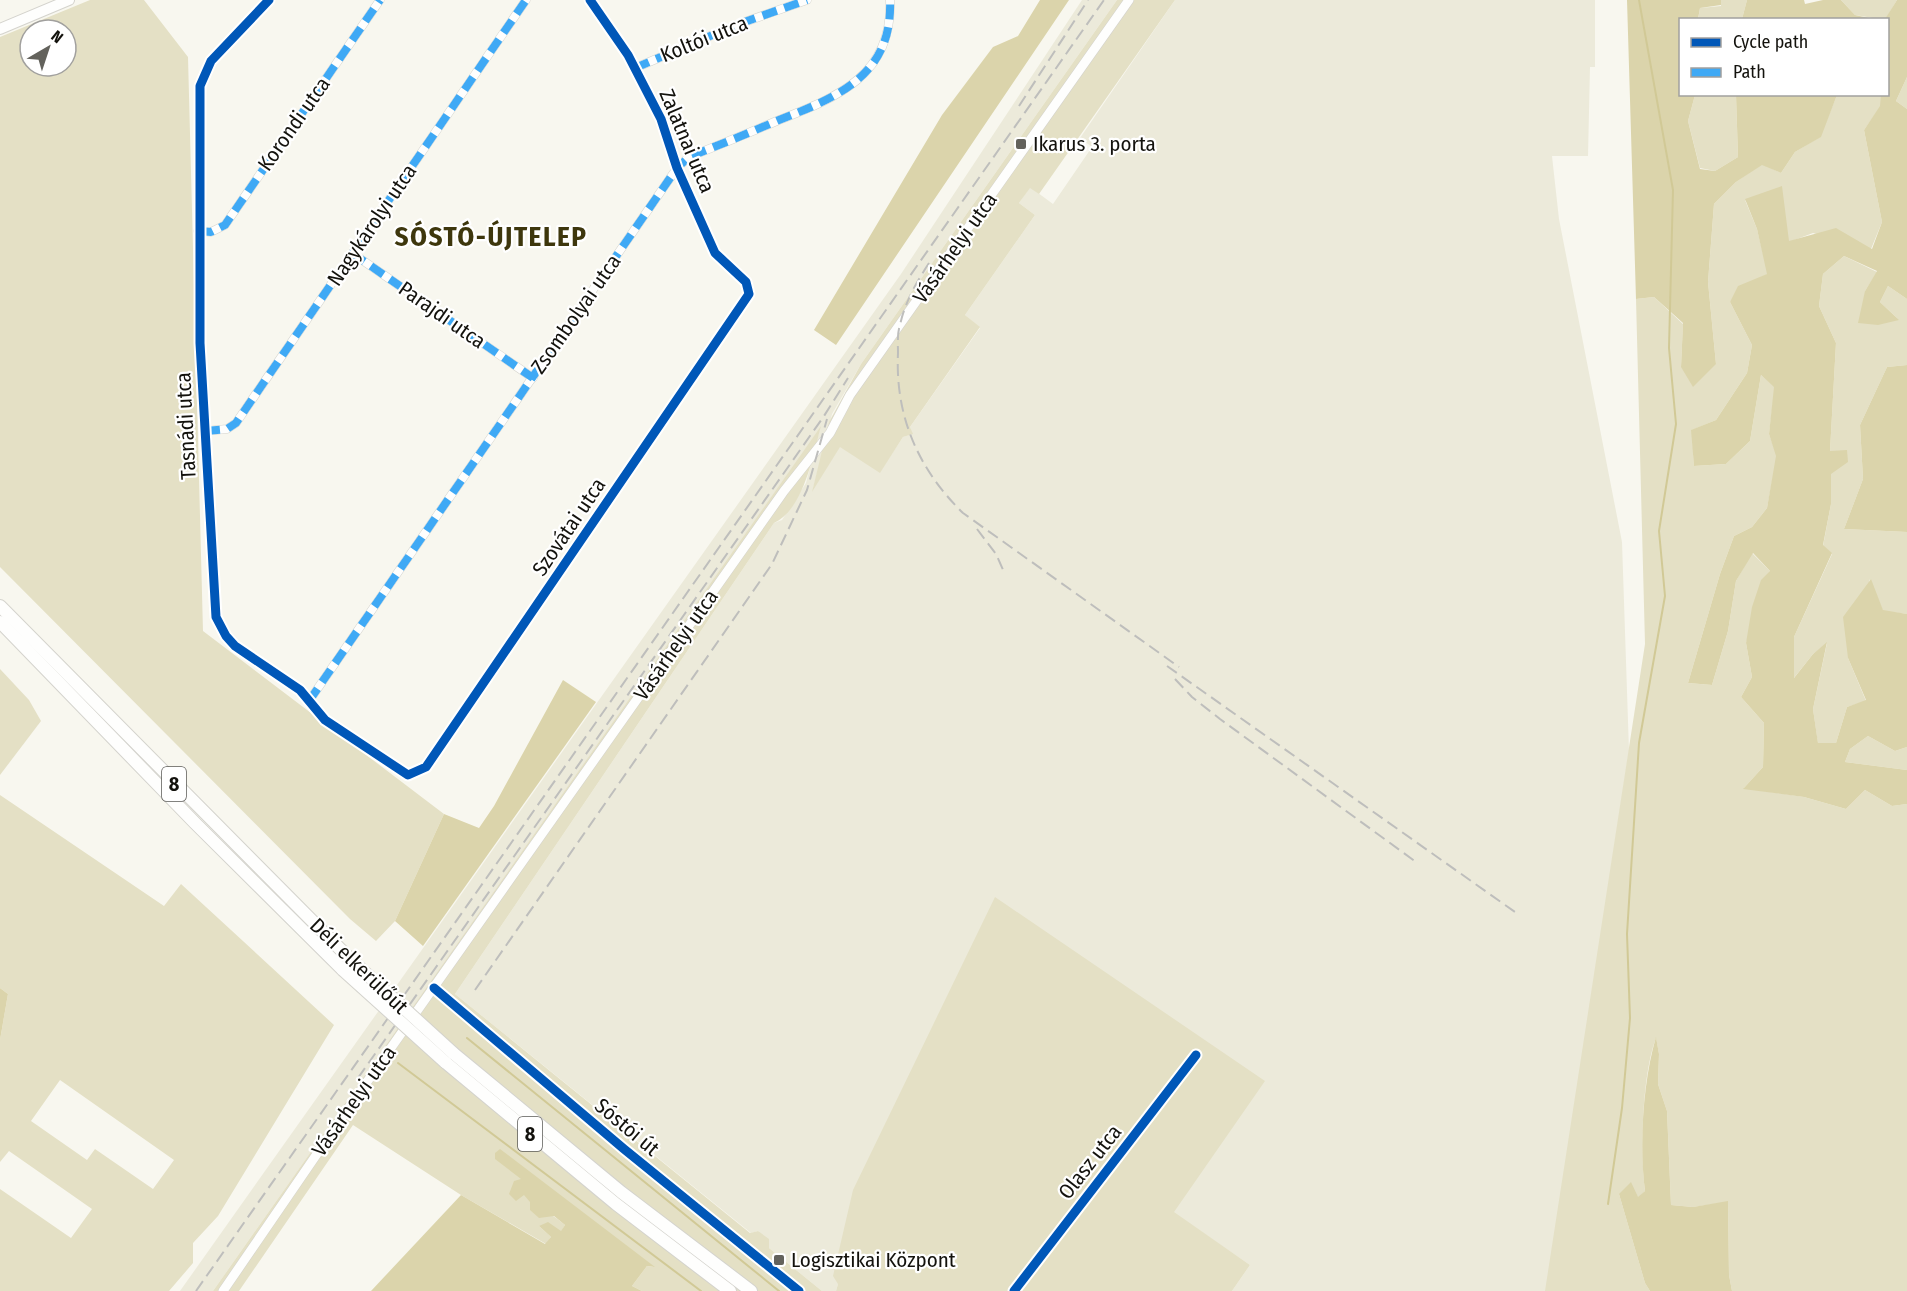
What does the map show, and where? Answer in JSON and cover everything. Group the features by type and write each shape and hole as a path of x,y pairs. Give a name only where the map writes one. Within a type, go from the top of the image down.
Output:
{"main road":[{"path":"0,29 69,0"},
{"name":"Déli elkerülőút","path":"0,606 347,965"},
{"name":"Déli elkerülőút","path":"0,622 195,823 347,965 616,1204 730,1291"},
{"name":"Déli elkerülőút","path":"449,1058 750,1291"}],"street":[{"name":"Tasnádi utca","path":"269,0 211,61 202,77 198,231 205,431 216,617 226,636 235,645 300,690 325,720 401,773 413,775"},
{"name":"Korondi utca","path":"198,231 211,232 225,225 380,0"},
{"name":"Nagykárolyi utca","path":"205,431 227,429 236,423 526,0"},
{"name":"Zalatnai utca","path":"590,0 635,68 667,133 677,168 715,253 747,282 749,294"},
{"name":"Koltói utca","path":"635,68 736,25 807,0"},
{"name":"Zsombolyai utca","path":"309,701 677,168 689,157 823,103 858,80 879,55 885,42 889,28 890,0"},
{"name":"Vásárhelyi utca","path":"223,1291 783,491 830,433 850,395 1129,0"},
{"name":"Parajdi utca","path":"352,253 532,378"},
{"name":"Szovátai utca","path":"413,775 426,767 749,294"},
{"name":"Sóstói út","path":"434,988 624,1149 799,1291"},
{"name":"Olasz utca","path":"1014,1291 1196,1055"}],"shaded area":[{"path":"90,0 144,0 188,57 203,631 444,814 395,921 376,941 350,919 0,567 0,37 18,30 18,78 78,78 78,18 46,18"},
{"path":"1040,0 1069,0 836,345 814,330 942,115 993,47 1018,36"},
{"path":"1082,0 1117,0 861,364 832,414 813,489 840,446 880,472 903,437 912,434 910,427 980,328 965,315 1035,215 1019,203 1030,187 1053,204 1092,147 1080,138 1175,0 1595,0 1595,67 1590,67 1588,156 1552,156 1559,219 1622,542 1629,751 1546,1291 1232,1291 1250,1265 1174,1213 838,1284 836,1291 822,1291 769,1248 758,1231 751,1233 455,994 774,523 782,520 806,483 820,428 213,1291 180,1291 901,274"},
{"path":"1117,0 1175,0 1039,194 1030,188 1019,203 1035,215 965,315 980,327 910,427 913,434 903,437 880,473 840,447 812,492 829,422 861,364"},
{"path":"1627,0 1721,0 1721,5 1700,8 1698,18 1679,18 1679,96 1695,96 1688,121 1700,169 1715,171 1738,157 1736,96 1837,96 1821,137 1795,152 1781,173 1762,165 1736,182 1714,204 1708,282 1716,364 1693,387 1681,367 1683,323 1654,297 1636,299"},
{"path":"1721,0 1747,0 1742,18 1698,18 1700,8 1721,6"},
{"path":"1747,0 1804,0 1805,4 1823,0 1841,0 1855,15 1869,18 1742,18"},
{"path":"1841,0 1897,0 1886,18 1855,15"},
{"path":"1897,0 1907,0 1907,77 1896,101 1907,109 1907,299 1888,286 1880,302 1899,320 1878,325 1858,323 1865,291 1877,271 1844,256 1823,274 1819,306 1836,343 1830,451 1847,450 1848,462 1831,474 1831,504 1823,545 1832,553 1794,637 1794,678 1813,654 1827,642 1813,709 1818,743 1836,743 1847,707 1866,700 1848,658 1843,617 1871,579 1883,610 1907,614 1907,747 1895,751 1868,736 1850,749 1845,762 1907,770 1907,804 1892,806 1865,790 1846,809 1804,797 1743,789 1763,767 1764,723 1741,697 1752,677 1746,643 1752,607 1761,580 1770,571 1753,553 1736,581 1728,631 1712,685 1688,683 1720,574 1734,536 1752,527 1767,508 1776,456 1769,434 1774,387 1761,375 1750,441 1726,464 1694,466 1691,430 1716,420 1747,373 1752,345 1730,302 1738,286 1767,274 1757,229 1745,199 1782,186 1789,241 1836,228 1872,249 1882,222 1864,130 1880,106 1881,96 1889,96 1889,18 1886,18"},
{"path":"1907,77 1907,109 1896,101"},
{"path":"1695,96 1736,96 1738,157 1715,171 1700,168 1688,121"},
{"path":"1837,96 1881,96 1881,106 1864,130 1882,222 1871,249 1813,233 1789,242 1745,200 1757,229 1768,274 1757,279 1730,302 1752,345 1747,373 1716,420 1692,430 1694,466 1726,464 1750,441 1761,375 1775,387 1769,434 1777,456 1767,508 1752,527 1734,536 1720,574 1688,683 1712,685 1728,631 1736,581 1752,553 1770,571 1746,643 1752,677 1741,697 1764,723 1763,767 1744,788 1804,797 1846,809 1865,790 1892,806 1907,804 1907,1291 1732,1291 1729,1275 1728,1202 1693,1207 1671,1205 1667,1111 1658,1084 1659,1054 1656,1038 1651,1054 1643,1114 1645,1191 1638,1198 1619,1194 1645,1283 1650,1291 1545,1291 1645,644 1636,299 1654,297 1683,324 1681,367 1716,364 1708,282 1714,204 1736,182 1762,164 1781,173 1795,152 1820,137"},
{"path":"1844,256 1877,272 1865,291 1899,320 1880,302 1888,286 1907,299 1907,365 1887,367 1860,425 1863,479 1844,529 1907,532 1907,614 1883,611 1870,579 1848,658 1866,701 1847,707 1836,743 1818,744 1813,709 1827,643 1813,654 1793,679 1794,637 1832,554 1823,546 1831,504 1830,451 1836,343 1819,306 1823,274"},
{"path":"1907,365 1907,532 1844,529 1863,479 1860,425 1887,367"},
{"path":"821,426 811,466 793,506 774,523 455,994 750,1233 758,1231 769,1239 769,1248 822,1291 642,1291 632,1286 647,1266 654,1267 521,1180 533,1202 565,1225 561,1232 539,1226 551,1237 546,1244 461,1195 353,1125 239,1291 213,1291"},
{"path":"0,669 29,700 41,721 0,775"},
{"path":"563,680 596,702 423,946 395,921 444,814 479,828 494,806"},
{"path":"1868,736 1895,751 1907,747 1907,770 1845,762 1850,749"},
{"path":"0,795 164,906 181,884 334,1025 218,1216 193,1243 193,1263 169,1291 0,1291 0,1189 71,1238 92,1209 9,1151 0,1162 0,1040 8,994 0,988","holes":["60,1080 174,1160 153,1189 95,1149 87,1160 31,1121"]},
{"path":"995,897 1265,1081 1174,1212 1250,1265 1232,1291 836,1291 838,1284 833,1276 853,1190"},
{"path":"0,988 8,994 0,1040"},
{"path":"1656,1037 1659,1054 1658,1084 1667,1111 1671,1205 1693,1207 1728,1201 1729,1275 1732,1291 1650,1291 1645,1283 1619,1194 1631,1182 1638,1197 1645,1191 1642,1154 1643,1113 1648,1073"},
{"path":"500,1149 655,1267 647,1266 632,1286 642,1291 371,1291 461,1195 545,1244 551,1237 539,1226 548,1222 561,1231 565,1225 554,1216 539,1218 530,1210 530,1202 524,1195 516,1201 509,1194 514,1181 521,1179 495,1159 495,1153"}],"waterway":[{"path":"1608,1204 1622,1108 1630,1018 1627,934 1639,743 1665,596 1659,531 1676,424 1669,348 1673,190 1639,0"},
{"path":"467,1038 779,1291"},
{"path":"398,1063 701,1291"}],"railway":[{"path":"1019,106 1088,0"},
{"path":"196,1291 1104,0"},
{"path":"929,263 915,285 902,317 898,339 898,376 905,420 912,440 933,478 963,513 1179,667"},
{"path":"358,1078 824,416 848,378"},
{"path":"475,990 772,564 807,490 827,419"},
{"path":"977,529 996,554 1004,572"},
{"path":"1167,666 1515,912"},
{"path":"1175,679 1192,697 1220,719 1416,862"}],"marked path":[{"path":"198,231 211,232 225,225 380,0"},
{"path":"205,431 227,429 236,423 526,0"},
{"path":"635,68 736,25 807,0"},
{"path":"309,701 677,168 689,157 822,102 858,80 872,65 882,47 889,26 890,0"},
{"path":"352,253 533,378"}],"cycle path":[{"path":"269,0 211,61 200,86 200,343 216,617 226,636 235,646 300,690 325,720 408,775 426,767 749,294 746,282 715,253 677,168 661,119 628,55 590,0"},
{"path":"434,988 624,1149 799,1291"},
{"path":"1014,1291 1196,1055"}],"place":[{"name":"Ikarus 3. porta","path":"1021,144"},
{"name":"Logisztikai Központ","path":"779,1260"}],"district":[{"name":"SÓSTÓ-ÚJTELEP","path":"491,237"}]}
